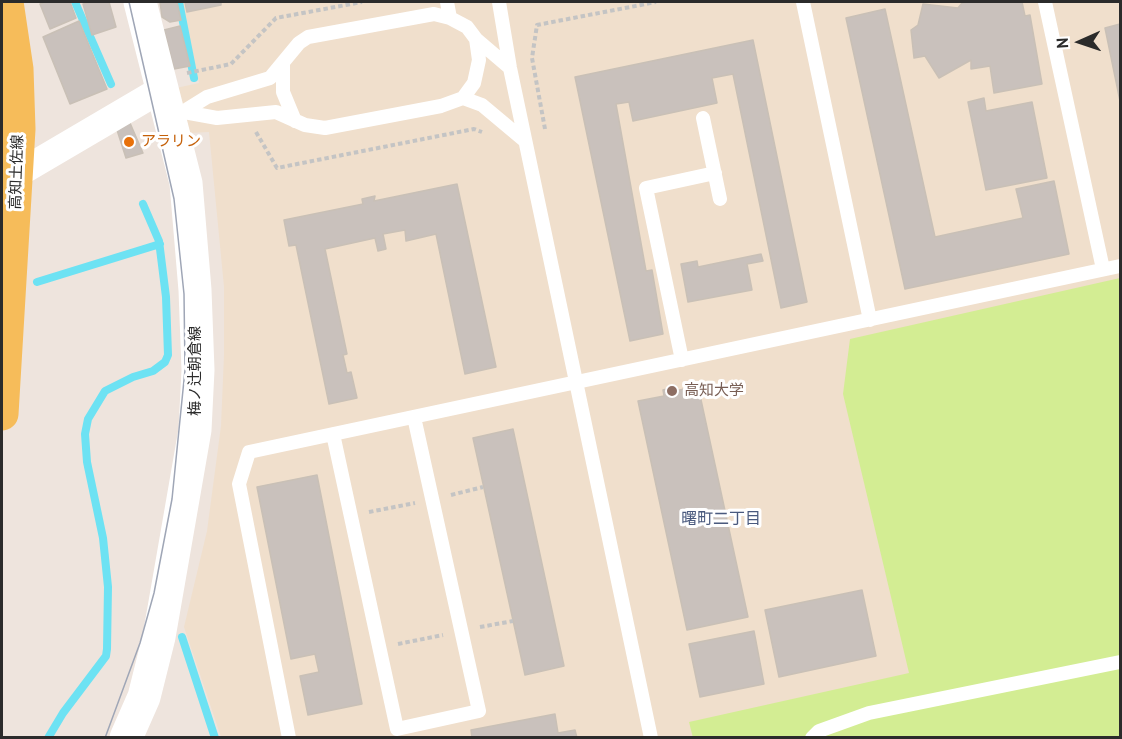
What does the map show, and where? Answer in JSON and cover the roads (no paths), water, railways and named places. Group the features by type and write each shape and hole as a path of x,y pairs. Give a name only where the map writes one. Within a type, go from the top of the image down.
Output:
{"main road":[{"name":"梅ノ辻朝倉線","path":"126,738 144,698 159,637 195,430 198,370 195,290 186,183 177,116 161,84 140,2"},
{"name":"高知土佐線","path":"2,414 9,178 16,69 6,14"}],"street":[{"path":"9,178 161,84"}],"lane":[{"path":"447,2 450,18"},
{"path":"499,2 525,141 651,738"},
{"path":"803,2 870,320"},
{"path":"1045,2 1103,269"},
{"path":"177,116 207,97 270,78 299,43 308,37 434,14 450,18 467,27 476,39 510,68"},
{"path":"177,116 217,118 276,112 296,121 325,128 441,106 462,98 474,83 479,60 476,39"},
{"path":"283,63 283,92 296,121"},
{"path":"462,98 482,105 525,141"},
{"path":"703,118 720,199"},
{"path":"682,360 646,188 715,173"},
{"path":"289,738 239,484 249,452 1120,266"},
{"path":"333,434 392,733 479,711 414,417"},
{"path":"812,738 819,731 869,713 1120,662"}],"waterway":[{"path":"75,2 111,84"},
{"path":"179,2 194,78"},
{"path":"48,738 63,713 106,656 107,649 108,587 103,538 87,462 85,434 88,419 105,391 133,377 153,371 165,362 168,355 166,297 159,241 143,204"},
{"path":"37,282 160,244"},
{"path":"182,637 215,738"}],"tram line":[{"path":"105,738 140,643 154,593 172,499 185,370 184,294 174,199 129,2"}],"place":[{"name":"アラリン","path":"129,142"},
{"name":"高知大学","path":"672,391"}],"district":[{"name":"曙町二丁目","path":"721,519"}]}
